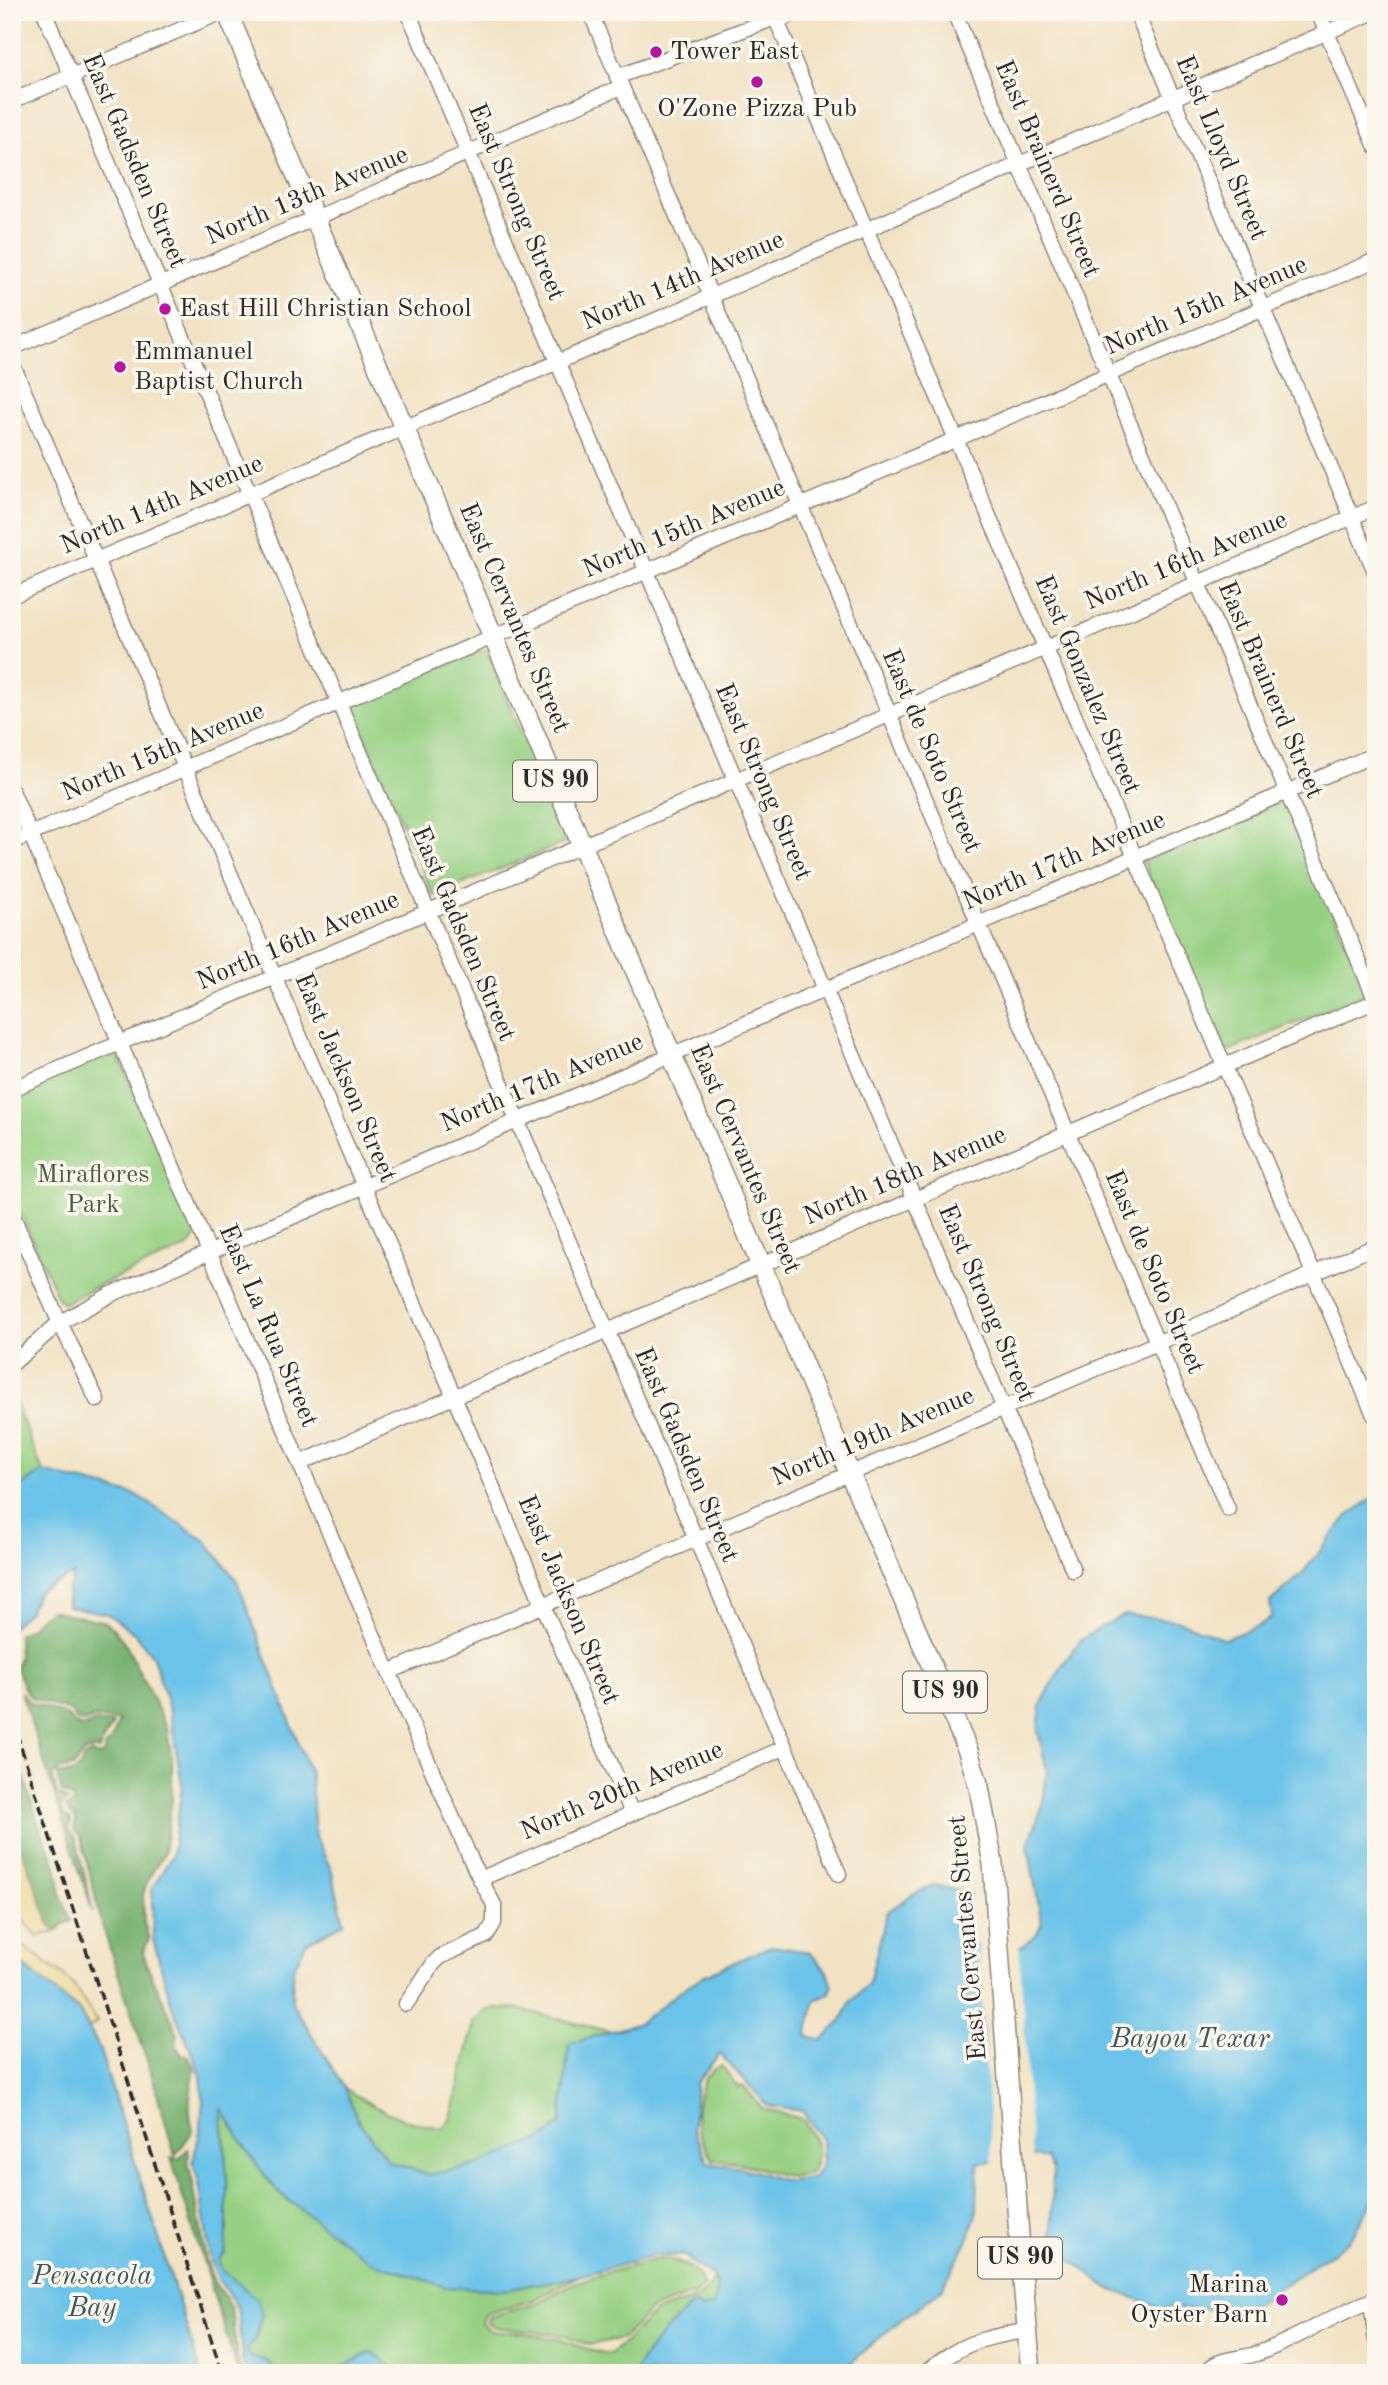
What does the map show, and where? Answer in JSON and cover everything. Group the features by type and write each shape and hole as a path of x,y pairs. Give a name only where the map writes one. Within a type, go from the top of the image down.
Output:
{"main road":[{"name":"East Cervantes Street","path":"225,12 968,1751 988,1829 993,1864 1031,2373"}],"street":[{"name":"East Gadsden Street","path":"44,12 839,1874"},
{"path":"12,101 225,12"},
{"name":"East Strong Street","path":"408,12 1073,1570"},
{"name":"East de Soto Street","path":"590,12 1228,1509"},
{"name":"North 13th Avenue","path":"12,348 468,154 619,82 775,17 798,12"},
{"name":"East Brainerd Street","path":"954,12 1376,1001"},
{"name":"East Lloyd Street","path":"1136,12 1376,574"},
{"path":"1318,12 1376,147"},
{"name":"North 14th Avenue","path":"12,596 1374,12"},
{"name":"East Gonzalez Street","path":"775,17 1374,1415"},
{"name":"North 15th Avenue","path":"12,842 1376,260"},
{"name":"East Jackson Street","path":"12,363 632,1813"},
{"name":"North 16th Avenue","path":"12,1089 1376,507"},
{"name":"North 17th Avenue","path":"12,1364 59,1322 112,1294 1376,754"},
{"name":"East La Rua Street","path":"12,791 389,1672 494,1905 495,1915 491,1930 479,1941 453,1951 434,1963 407,2004"},
{"name":"North 18th Avenue","path":"300,1463 1376,1001"},
{"path":"12,1214 59,1322 97,1400"},
{"name":"North 19th Avenue","path":"389,1672 1157,1343 1376,1246"},
{"name":"North 20th Avenue","path":"480,1879 784,1748"},
{"path":"1208,2370 1214,2364 1249,2357 1271,2349 1373,2300 1376,2341"},
{"path":"925,2373 945,2356 975,2340 1026,2331"}],"green space":[{"path":"486,649 567,842 433,896 351,703"},
{"path":"1285,799 1368,993 1226,1052 1142,859"},
{"name":"Miraflores Park","path":"116,1050 196,1236 190,1246 64,1303 59,1300 12,1194 12,1094"},
{"path":"12,1394 43,1472 12,1492"},
{"path":"51,1610 105,1622 114,1629 127,1647 167,1728 172,1764 172,1799 164,1854 149,1877 143,1895 144,1923 149,1939 143,1952 173,2022 177,2034 176,2045 182,2055 187,2055 195,2069 190,2100 193,2131 175,2156 151,2072 102,1925 81,1837 74,1831 76,1818 66,1807 75,1803 71,1797 62,1793 57,1774 77,1770 90,1753 99,1756 104,1754 105,1746 111,1741 119,1721 94,1718 85,1722 76,1720 70,1711 31,1698 16,1668 19,1656 18,1635"},
{"path":"21,1692 29,1702 66,1715 74,1724 83,1727 95,1722 113,1724 99,1751 86,1751 73,1767 58,1770 52,1776 57,1794 68,1801 64,1802 61,1809 71,1820 69,1830 76,1839 93,1912"},
{"path":"12,1740 40,1828 55,1862 62,1898 71,1921 56,1932 50,1925 21,1848 13,1811"},
{"path":"515,2008 612,2032 569,2044 561,2123 541,2140 476,2165 430,2175 389,2162 357,2119 345,2088 391,2114 416,2123 443,2128 451,2118 474,2023 487,2010"},
{"path":"722,2066 738,2087 743,2086 763,2109 803,2119 814,2139 817,2152 810,2173 790,2177 744,2164 712,2159 698,2128 698,2101 708,2075"},
{"path":"220,2105 252,2158 278,2193 312,2217 505,2290 578,2276 533,2300 485,2314 482,2324 491,2331 561,2340 610,2354 655,2312 698,2298 715,2279 717,2289 713,2306 702,2309 693,2304 653,2345 635,2373 398,2373 372,2352 330,2373 281,2373 266,2361 248,2355 247,2349 256,2339 218,2263 227,2236 225,2141"},
{"path":"188,2149 188,2163 206,2260 214,2282 231,2307 237,2359 242,2373 238,2373 171,2158 179,2159"},
{"path":"669,2259 694,2270 703,2285 695,2294 651,2309 623,2338 589,2345 562,2335 495,2327 488,2323 489,2317 535,2304 574,2283 654,2260"}],"sand":[{"path":"12,1799 21,1848 50,1925 56,1932 38,1936 12,1909"},
{"path":"12,1938 63,1975 74,1986 97,2022 89,2028 79,2011 12,1957"}],"water":[{"name":"Bayou Texar","path":"43,1472 136,1495 206,1541 237,1581 311,1776 315,1837 331,1869 344,1923 306,1943 293,1970 292,2003 345,2088 357,2119 389,2162 430,2175 476,2165 541,2140 561,2123 569,2044 639,2023 705,1975 771,1946 809,1952 827,1971 832,1987 829,1994 815,2000 807,2036 822,2040 841,2022 850,2003 869,1983 887,1912 914,1894 935,1885 960,1891 957,1935 966,1946 1022,1946 1036,1935 1042,1923 1028,1846 1043,1804 1047,1770 1038,1732 1041,1705 1062,1665 1081,1640 1125,1615 1176,1620 1225,1639 1260,1625 1272,1616 1270,1602 1301,1575 1348,1516 1376,1496 1376,2196 1349,2241 1261,2302 1239,2310 1160,2308 1108,2288 1052,2245 1053,2169 1046,2158 1030,2156 978,2163 977,2210 969,2237 942,2289 898,2322 839,2373 635,2373 653,2345 693,2304 702,2309 713,2306 717,2289 715,2279 683,2255 654,2256 578,2276 505,2290 446,2287 371,2262 279,2193 252,2158 221,2107 227,2179 227,2236 225,2253 219,2259 221,2269 256,2298 262,2314 256,2339 248,2349 248,2355 266,2361 281,2373 247,2373 242,2359 236,2305 219,2280 210,2258 199,2182 193,2162 201,2126 201,2075 172,2006 153,1939 152,1888 172,1856 182,1785 170,1712 153,1657 135,1634 108,1614 67,1606 68,1589 74,1574 38,1591 29,1611 12,1627 12,1492","holes":["720,2054 768,2106 803,2111 822,2140 823,2162 814,2177 789,2182 742,2168 708,2163 693,2129 696,2083"]},
{"name":"Pensacola Bay","path":"12,1956 79,2011 98,2045 201,2373 12,2373"},
{"path":"372,2352 398,2373 330,2373"}],"pier":[{"path":"978,1943 1019,1943 1032,2159 992,2164"}],"railway":[{"path":"12,1719 222,2373"}],"place":[{"name":"Tower East","path":"656,52"},
{"name":"O'Zone Pizza Pub","path":"757,82"},
{"name":"East Hill Christian School","path":"165,309"},
{"name":"Emmanuel Baptist Church","path":"120,367"},
{"name":"Marina Oyster Barn","path":"1282,2300"}]}
